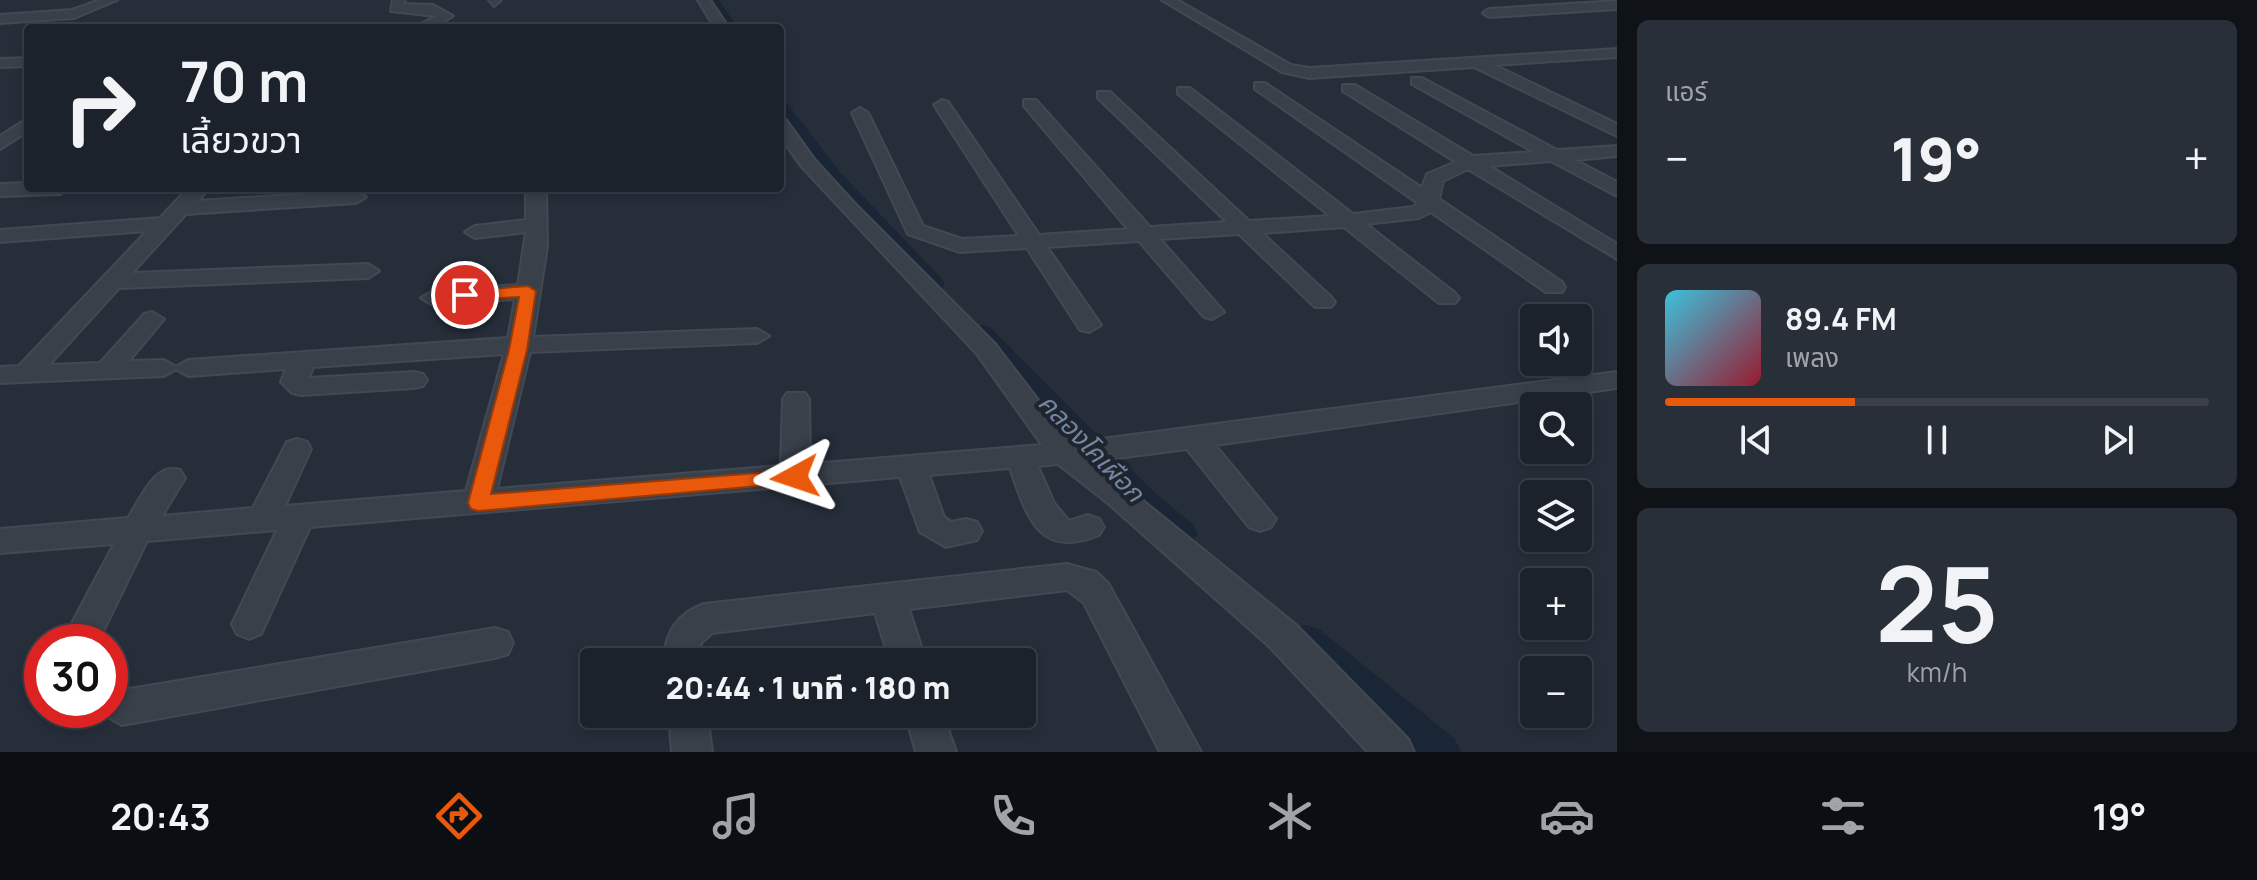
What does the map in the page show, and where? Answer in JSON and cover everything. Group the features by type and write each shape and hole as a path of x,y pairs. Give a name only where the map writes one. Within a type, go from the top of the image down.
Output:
{"street":[{"path":"0,19 74,14 111,0"},
{"path":"399,0 395,8 433,9 446,16 429,24"},
{"path":"704,0 719,24"},
{"path":"1168,0 1287,69 1309,73 1617,53"},
{"path":"1489,13 1617,5"},
{"path":"0,63 24,62"},
{"path":"1477,62 1617,131"},
{"path":"1417,81 1617,190"},
{"path":"1260,86 1554,287"},
{"path":"1349,88 1617,253"},
{"path":"1184,91 1345,221 1447,298"},
{"path":"1104,95 1323,302"},
{"path":"1030,103 1212,312"},
{"path":"942,105 1089,325"},
{"path":"860,113 915,230 960,246 1345,221 1419,212 1427,202 1434,178 1470,162 1617,151"},
{"path":"0,144 22,127"},
{"path":"784,130 808,163 851,211 986,349 1067,453 1283,636 1394,752"},
{"path":"0,190 24,189"},
{"path":"27,373 195,192"},
{"path":"478,503 519,345 537,225 536,192"},
{"path":"180,208 356,197"},
{"path":"3,238 163,224"},
{"path":"475,232 537,225"},
{"path":"113,281 368,271"},
{"path":"433,298 528,291"},
{"path":"108,370 152,319"},
{"path":"0,375 176,368 519,345 757,336"},
{"path":"303,360 294,382 301,387 414,380"},
{"path":"0,541 1106,450 1617,380"},
{"path":"795,477 796,399"},
{"path":"1194,438 1260,519"},
{"path":"263,520 297,449"},
{"path":"1020,457 1048,523 1058,531 1069,534 1088,527"},
{"path":"911,467 931,524 946,535 966,531"},
{"path":"89,624 138,528 170,478"},
{"path":"249,624 299,517"},
{"path":"681,648 687,631 704,619 1067,577 1084,582 1096,593 1181,752"},
{"path":"888,598 904,648"},
{"path":"128,707 495,643"},
{"path":"689,728 692,752"},
{"path":"928,728 936,752"}],"waterway":[{"name":"คลองโคเผือก","path":"713,0 728,24"},
{"name":"คลองโคเผือก","path":"784,111 833,176 934,284"},
{"name":"คลองโคเผือก","path":"981,332 1144,501 1182,533"},
{"name":"คลองโคเผือก","path":"1306,640 1441,752"}],"route":[{"path":"465,295 528,291 518,350 478,503 795,477"}]}
